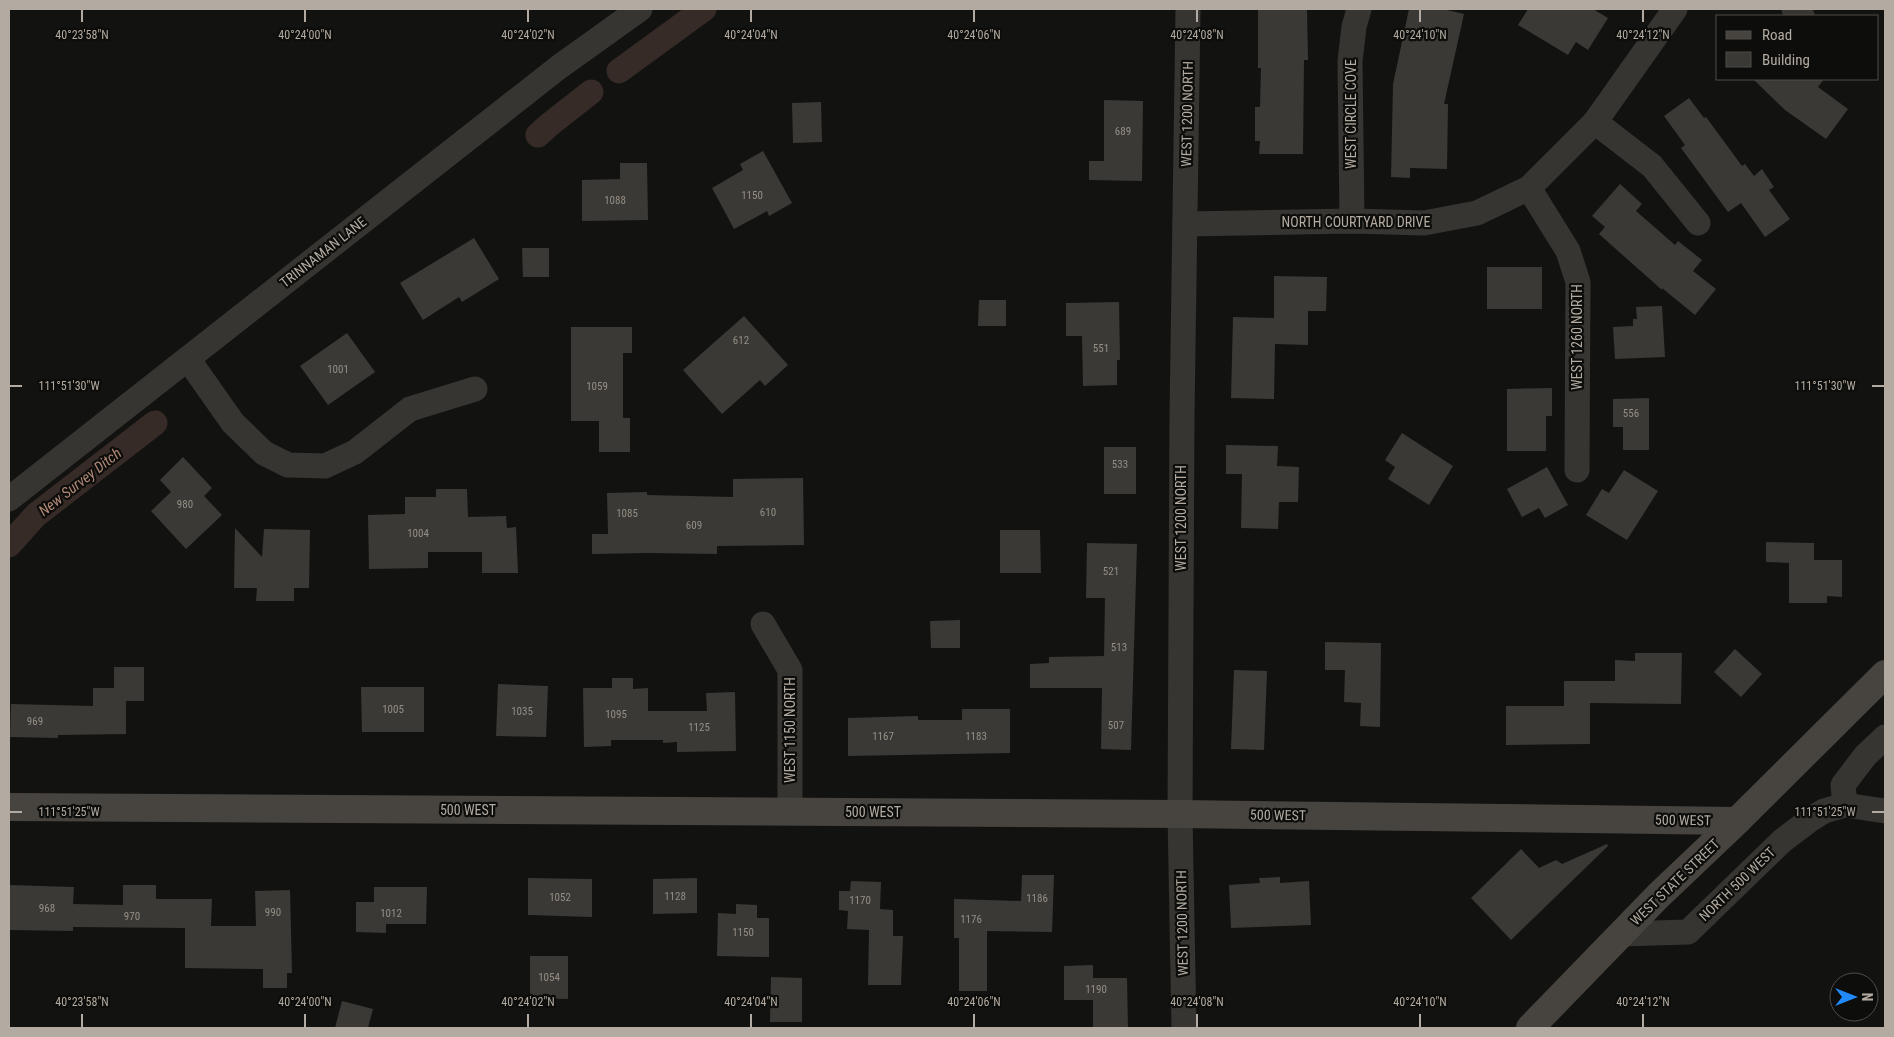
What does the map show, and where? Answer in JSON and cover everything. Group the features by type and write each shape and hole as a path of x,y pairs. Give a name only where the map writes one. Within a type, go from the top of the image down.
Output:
{"main road":[{"name":"WEST STATE STREET","path":"1530,1028 1658,896 1737,822 1885,674"},
{"name":"500 WEST","path":"9,807 1180,814 1737,822"}],"street":[{"name":"TRINNAMAN LANE","path":"9,499 559,67 640,9"},
{"name":"WEST 1200 NORTH","path":"1184,1028 1180,814 1182,416 1188,9"},
{"name":"WEST CIRCLE COVE","path":"1352,221 1350,61 1354,27 1359,9"},
{"name":"NORTH COURTYARD DRIVE","path":"1185,224 1352,221 1424,224 1477,213 1529,188 1595,122 1665,13"},
{"path":"1595,122 1652,166 1698,224"},
{"name":"WEST 1260 NORTH","path":"1529,188 1568,251 1578,282 1577,470"},
{"path":"188,358 232,423 264,453 288,465 325,466 355,452 410,409 476,389"},
{"name":"WEST 1150 NORTH","path":"763,624 790,670 790,812"},
{"path":"1845,805 1843,785 1865,756 1885,737"},
{"name":"NORTH 500 WEST","path":"1621,934 1688,932 1782,841 1824,811 1845,805 1885,811"}],"building":[{"path":"1258,9 1307,9 1308,60 1304,60 1303,154 1259,154 1260,141 1255,141 1255,107 1260,107 1261,68 1258,68"},
{"path":"1409,9 1443,9 1464,14 1444,104 1448,104 1447,169 1410,168 1410,178 1391,177 1393,84"},
{"path":"1528,9 1593,9 1608,18 1588,50 1576,42 1568,55 1518,25"},
{"path":"1754,80 1823,80 1818,87 1848,109 1826,139 1785,110"},
{"path":"1689,98 1704,118 1706,117 1742,166 1745,164 1754,176 1762,169 1774,187 1769,190 1790,219 1765,237 1741,203 1728,212 1681,148 1685,145 1664,116"},
{"path":"1104,100 1143,101 1142,181 1089,180 1089,161 1104,161"},
{"path":"821,102 822,142 793,143 792,103"},
{"path":"763,151 792,203 769,216 767,211 734,229 712,188 743,170 740,164"},
{"path":"620,163 647,163 648,220 582,221 582,180 620,179"},
{"path":"1620,184 1642,204 1636,211 1675,245 1678,241 1702,260 1693,271 1716,289 1695,315 1662,288 1662,290 1599,234 1605,227 1592,216"},
{"path":"474,238 499,279 462,302 459,297 423,320 400,283"},
{"path":"522,248 549,248 549,277 523,277"},
{"path":"1487,267 1542,267 1542,309 1487,309"},
{"path":"1274,276 1327,277 1326,311 1308,311 1308,345 1275,344 1274,399 1231,398 1233,317 1274,318"},
{"path":"979,300 1006,300 1006,326 978,326"},
{"path":"1119,302 1120,360 1117,360 1117,385 1083,386 1082,336 1066,336 1066,303"},
{"path":"1662,306 1665,357 1615,359 1613,327 1633,326 1633,319 1637,319 1636,307"},
{"path":"744,316 788,365 765,386 760,380 722,414 683,370"},
{"path":"571,327 632,327 632,353 623,353 623,418 630,418 630,452 599,452 599,421 571,421"},
{"path":"347,333 375,372 328,405 300,366"},
{"path":"1552,388 1552,416 1546,416 1546,451 1507,451 1507,389"},
{"path":"1649,398 1649,450 1623,450 1623,427 1613,427 1613,399"},
{"path":"1402,433 1453,466 1429,505 1388,479 1395,467 1385,460"},
{"path":"1226,445 1278,446 1277,466 1299,467 1298,502 1279,502 1278,529 1241,528 1242,474 1226,474"},
{"path":"1104,447 1136,447 1136,494 1104,494"},
{"path":"183,457 212,488 204,496 222,515 186,549 151,511 171,492 160,480"},
{"path":"1547,467 1568,505 1545,518 1539,508 1522,517 1507,489"},
{"path":"1624,470 1658,491 1627,540 1586,515 1602,489 1609,493"},
{"path":"803,478 804,545 717,546 717,554 592,554 592,534 608,534 607,493 647,492 647,495 733,497 733,479"},
{"path":"436,489 467,489 468,517 506,516 507,528 516,527 518,573 482,573 482,552 428,552 428,568 369,569 368,515 405,514 405,497 436,497"},
{"path":"235,528 262,557 264,529 310,530 309,588 294,588 294,601 256,601 257,588 234,588"},
{"path":"1000,530 1040,530 1041,573 1000,573"},
{"path":"1766,542 1814,543 1814,560 1842,560 1842,597 1827,596 1827,603 1789,603 1789,563 1766,562"},
{"path":"1087,543 1137,544 1131,750 1101,749 1102,688 1030,688 1030,664 1049,663 1049,657 1104,656 1105,598 1086,598"},
{"path":"960,620 960,648 931,648 930,621"},
{"path":"1325,642 1381,643 1380,727 1360,726 1361,703 1344,702 1345,670 1325,670"},
{"path":"1735,649 1762,674 1741,697 1714,672"},
{"path":"1635,653 1682,653 1681,704 1590,703 1590,744 1506,745 1506,706 1564,706 1564,681 1615,681 1615,660 1635,661"},
{"path":"114,667 144,667 144,701 126,701 126,734 58,735 58,738 10,737 11,704 93,706 93,688 114,688"},
{"path":"1234,670 1267,671 1264,750 1231,749"},
{"path":"612,678 633,678 633,689 648,688 648,711 707,711 706,693 735,692 736,751 677,752 677,742 663,743 663,740 611,740 611,746 584,747 583,688 612,688"},
{"path":"498,684 548,686 546,737 496,736"},
{"path":"361,687 424,687 424,732 362,732"},
{"path":"962,709 1010,709 1010,753 848,756 848,718 918,716 918,720 962,720"},
{"path":"1607,844 1608,846 1511,940 1471,898 1521,849 1539,868 1556,860 1562,864"},
{"path":"1022,875 1054,875 1052,932 987,931 987,991 959,991 959,938 954,938 954,899 1021,901"},
{"path":"1280,877 1280,883 1309,881 1311,925 1231,928 1229,885 1260,883 1259,878"},
{"path":"528,878 592,879 592,917 528,915"},
{"path":"697,878 697,913 653,914 653,879"},
{"path":"851,881 881,882 880,909 893,910 893,936 903,936 901,985 868,985 869,930 847,929 848,911 839,910 839,891 850,891"},
{"path":"9,885 74,887 73,904 123,905 123,885 156,885 156,899 212,899 211,926 256,926 255,891 290,890 292,973 287,973 287,988 263,988 263,969 185,968 185,928 73,927 73,931 9,930"},
{"path":"374,887 427,887 426,924 386,924 386,933 356,932 356,902 374,902"},
{"path":"736,904 757,905 757,918 769,918 769,957 717,956 718,913 736,914"},
{"path":"530,956 568,956 568,999 530,998"},
{"path":"1093,965 1093,978 1127,978 1128,1028 1093,1028 1093,1000 1064,1000 1064,966"},
{"path":"771,977 802,978 802,1022 770,1022"},
{"path":"342,1001 373,1009 368,1028 335,1028"}],"waterway":[{"name":"New Survey Ditch","path":"619,71 704,9"},
{"name":"New Survey Ditch","path":"538,135 591,92"},
{"name":"New Survey Ditch","path":"9,545 36,515 155,423"}]}
